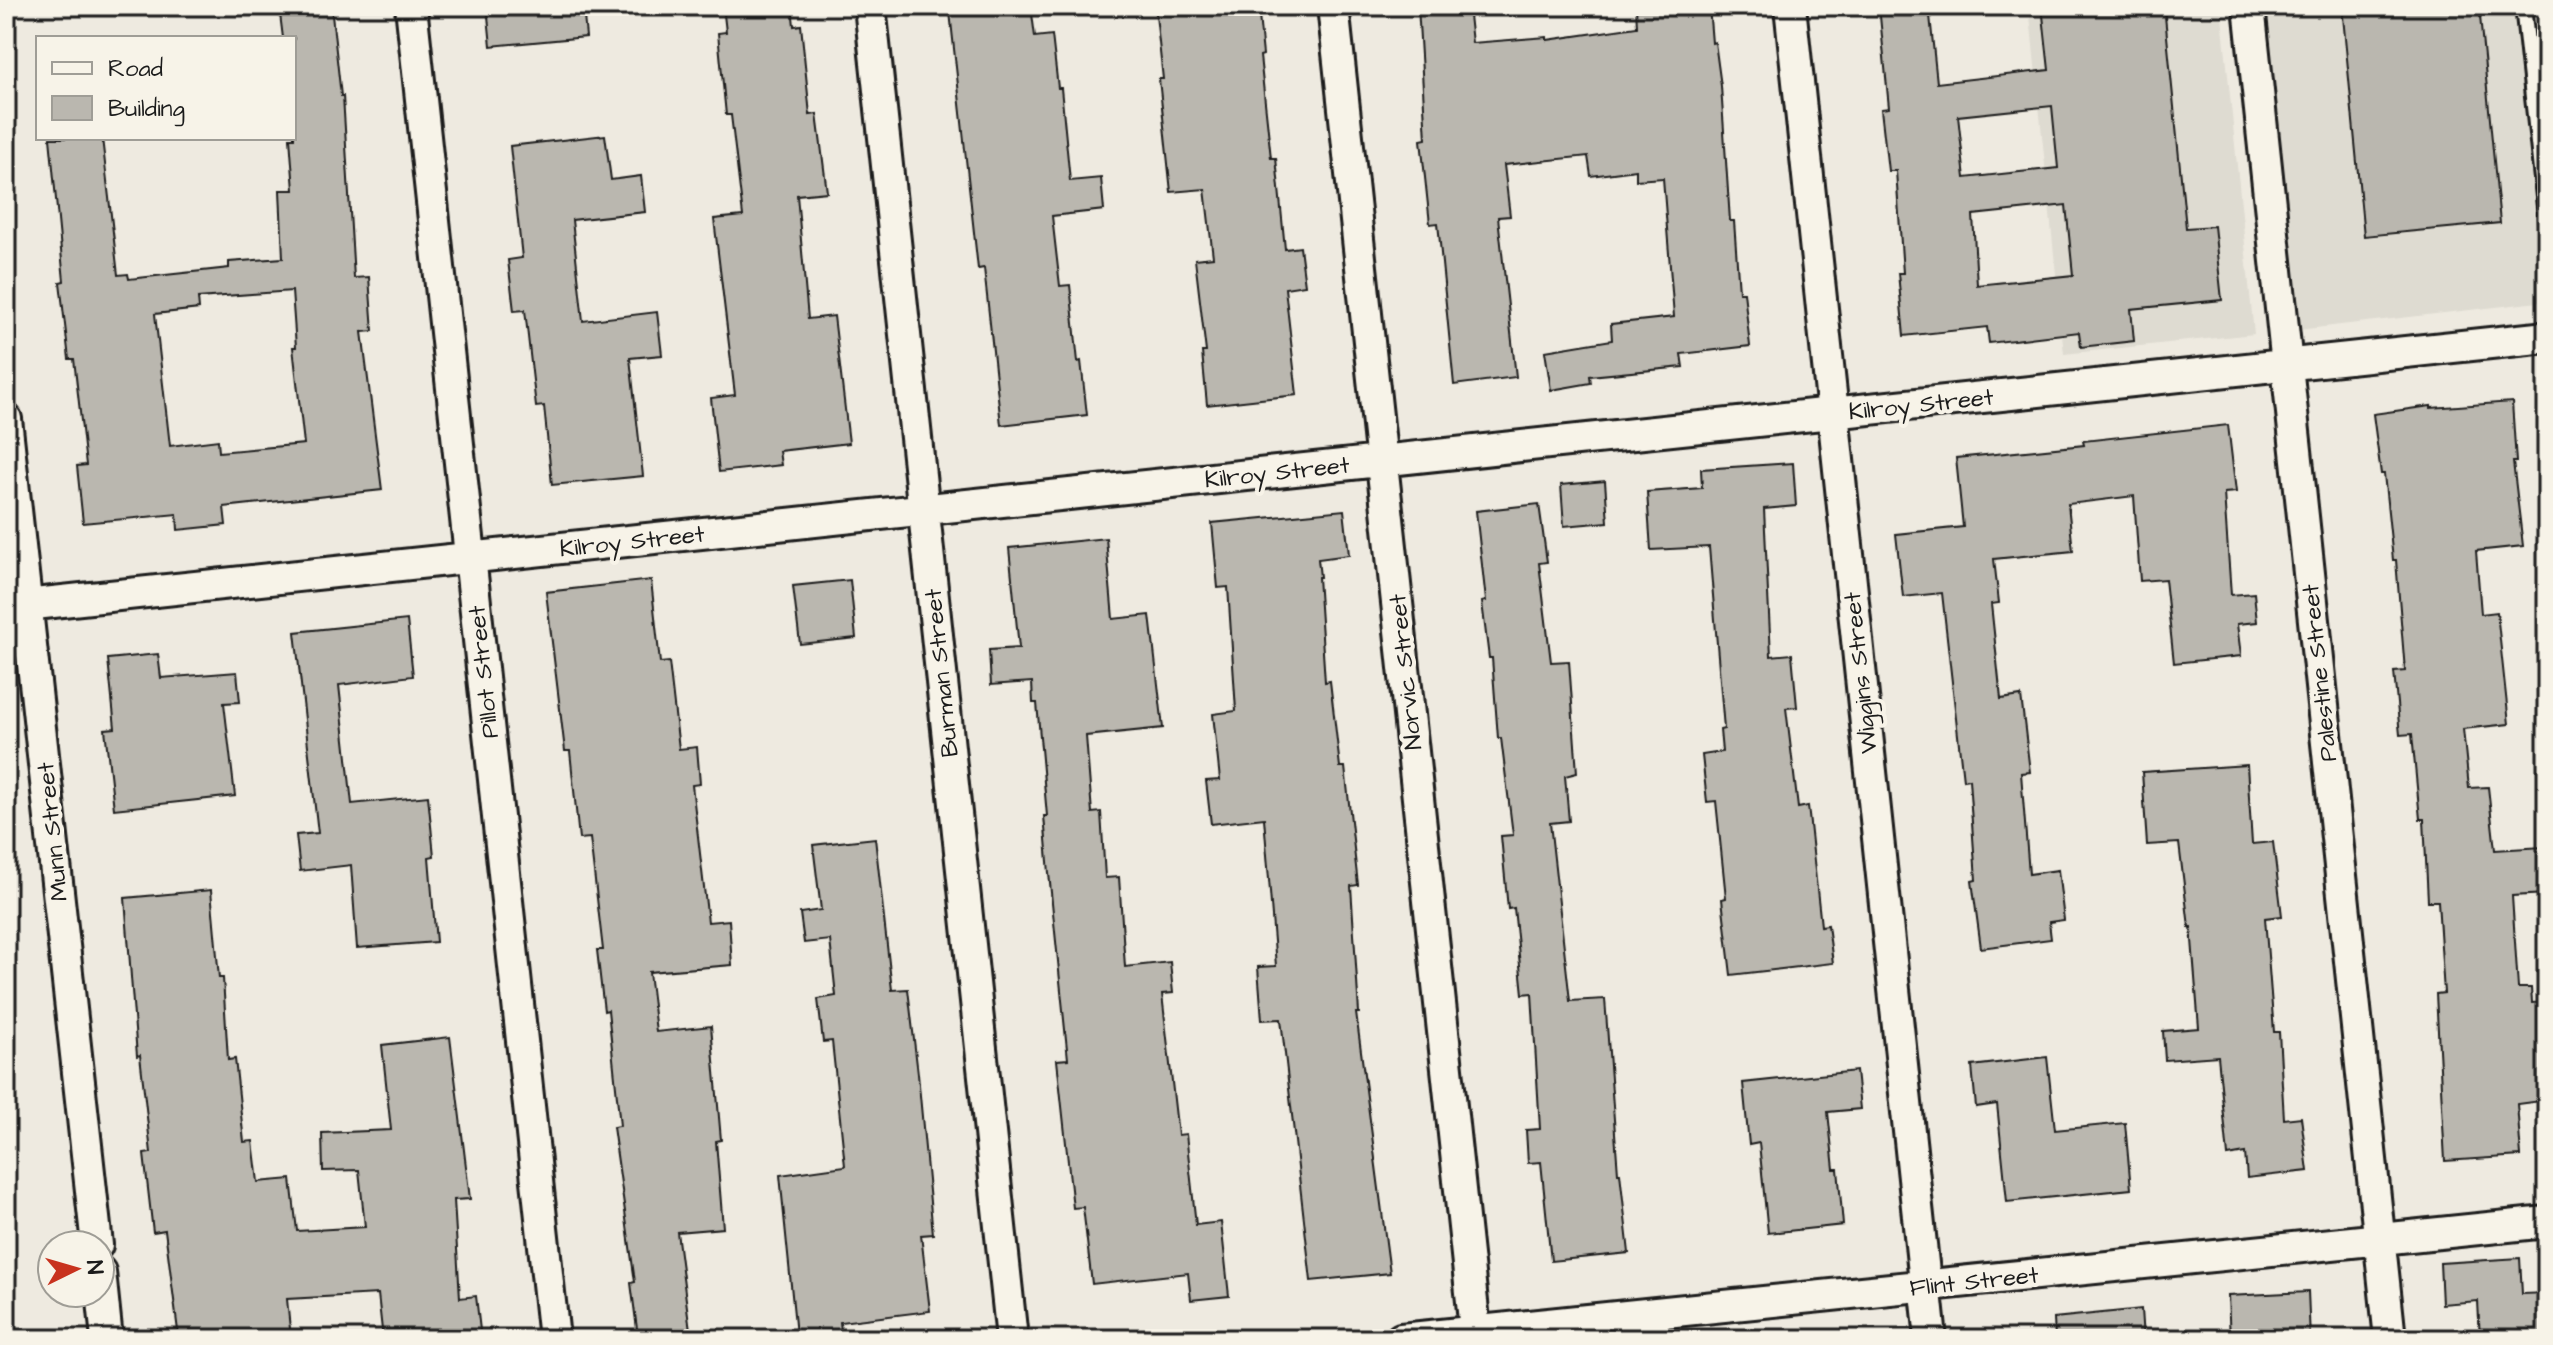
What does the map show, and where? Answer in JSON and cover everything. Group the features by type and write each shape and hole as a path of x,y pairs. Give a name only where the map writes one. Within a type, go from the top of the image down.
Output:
{"street":[{"name":"Pillot Street","path":"411,6 554,1339"},
{"name":"Burman Street","path":"870,6 1012,1339"},
{"name":"Norvic Street","path":"1333,6 1475,1335"},
{"name":"Wiggins Street","path":"1790,6 1931,1339"},
{"name":"Palestine Street","path":"2249,6 2390,1339"},
{"name":"Kilroy Street","path":"16,606 2547,337"},
{"name":"Munn Street","path":"6,419 16,606 95,1229"},
{"name":"Flint Street","path":"1401,1339 1475,1335 1925,1285 2547,1222"},
{"path":"104,1309 107,1339"}],"lane":[{"path":"2523,6 2547,225"}],"shaded area":[{"path":"2029,6 2221,6 2254,334 2064,354"},
{"path":"2263,6 2547,6 2547,301 2298,330"}],"building":[{"path":"279,6 331,6 343,96 354,278 369,277 373,331 362,332 382,490 224,507 226,525 178,530 177,514 83,523 77,466 86,465 74,359 69,359 60,282 64,281 50,140 102,140 118,275 128,274 129,279 229,268 229,262 283,258 280,190 294,190 290,140 296,140 296,36 283,36","holes":["292,291 296,347 293,347 304,444 219,452 218,440 170,446 155,314 199,309 198,298"]},
{"path":"487,6 583,6 586,37 491,46"},
{"path":"723,6 792,6 794,26 801,25 810,115 817,114 827,192 797,195 808,319 834,316 849,443 779,451 781,465 719,472 711,398 735,395 714,219 743,216 731,115 726,115 718,33 726,32"},
{"path":"1031,6 1035,37 1052,35 1058,88 1061,88 1070,181 1101,178 1104,210 1052,216 1060,286 1070,285 1087,415 1001,425 984,268 978,269 950,12"},
{"path":"1155,6 1258,6 1271,158 1276,158 1285,249 1300,247 1305,285 1285,288 1297,395 1207,405 1202,352 1206,352 1195,259 1213,257 1205,189 1171,192"},
{"path":"1418,6 1468,6 1472,43 1547,37 1547,40 1637,27 1636,6 1709,6 1712,43 1715,42 1721,86 1730,221 1734,221 1739,292 1744,292 1750,346 1681,354 1683,367 1590,376 1591,383 1551,390 1545,351 1612,340 1611,324 1674,317 1663,178 1636,180 1636,170 1591,176 1588,156 1504,165 1510,216 1498,217 1516,377 1454,385 1438,223 1430,224 1421,140 1426,139"},
{"path":"1879,6 1929,6 1937,83 2049,70 2042,6 2164,6 2186,228 2214,226 2222,300 2131,309 2134,341 2081,347 2079,332 1989,343 1987,327 1904,336 1898,273 1903,273 1896,171 1888,171 1881,109 1889,108","holes":["2052,106 2058,168 1965,178 1958,116","2066,205 2073,275 1977,285 1973,215"]},
{"path":"2342,6 2479,6 2500,223 2364,236"},
{"path":"605,135 611,180 641,176 645,212 572,220 583,321 657,312 662,355 630,358 643,476 552,485 544,406 536,407 525,310 514,311 508,260 522,258 510,146"},
{"path":"2512,402 2516,462 2513,462 2523,546 2476,551 2481,614 2497,612 2509,724 2463,729 2469,788 2488,787 2495,850 2543,847 2546,894 2512,896 2518,988 2531,988 2532,1003 2547,1002 2547,1100 2517,1104 2521,1156 2445,1161 2436,994 2444,993 2438,901 2428,901 2424,819 2420,819 2412,734 2400,735 2394,672 2405,671 2396,560 2393,560 2384,474 2381,474 2373,414 2431,406"},
{"path":"2228,425 2236,492 2224,493 2231,595 2254,593 2257,622 2237,624 2241,656 2174,663 2165,579 2140,581 2134,496 2068,504 2073,551 1994,559 1999,603 1991,604 2001,699 2021,696 2030,772 2021,773 2029,874 2058,870 2064,920 2049,922 2051,939 1981,948 1972,881 1976,880 1969,779 1963,780 1942,593 1903,597 1896,534 1963,527 1956,458 2084,445 2083,441"},
{"path":"1793,463 1796,506 1764,509 1771,656 1792,654 1797,707 1786,708 1798,808 1808,806 1821,926 1828,925 1833,963 1731,975 1722,899 1726,898 1716,801 1707,802 1702,755 1722,752 1720,730 1724,729 1709,547 1651,550 1647,492 1702,488 1701,469"},
{"path":"1605,481 1608,522 1564,526 1561,485"},
{"path":"1539,504 1547,562 1539,563 1551,662 1569,661 1577,773 1565,776 1569,821 1550,823 1570,1001 1605,999 1618,1173 1629,1253 1551,1261 1541,1162 1528,1163 1526,1130 1540,1129 1532,993 1523,994 1514,908 1508,909 1501,836 1513,835 1501,738 1498,738 1492,658 1489,658 1482,602 1486,601 1476,511"},
{"path":"1344,510 1349,555 1318,559 1318,577 1325,682 1330,681 1340,767 1345,767 1358,885 1351,886 1359,1013 1356,1013 1390,1273 1311,1281 1281,1019 1262,1020 1258,967 1276,966 1264,818 1211,824 1206,781 1220,780 1213,714 1236,711 1228,587 1218,588 1212,523"},
{"path":"1106,538 1113,619 1150,615 1163,728 1086,736 1092,813 1101,812 1105,878 1119,877 1125,967 1170,962 1173,993 1162,994 1178,1135 1186,1134 1196,1225 1221,1222 1229,1296 1191,1300 1188,1273 1092,1284 1083,1207 1073,1208 1057,1060 1068,1059 1044,816 1047,816 1037,703 1033,703 1032,682 991,685 989,650 1019,648 1009,548"},
{"path":"651,580 660,663 669,662 679,749 697,747 700,784 692,785 708,922 729,920 732,965 649,972 656,1032 711,1026 721,1140 716,1141 723,1228 677,1232 690,1330 638,1337 631,1283 635,1282 613,1127 620,1126 608,1010 604,1011 597,950 603,950 590,838 579,839 570,751 565,751 546,592"},
{"path":"850,580 856,638 800,644 793,586"},
{"path":"407,620 413,676 339,685 352,804 428,796 434,856 429,857 436,942 357,948 351,865 300,871 296,835 318,833 295,632"},
{"path":"158,654 161,678 237,672 240,702 224,703 235,796 114,809 105,729 115,728 108,659"},
{"path":"2247,765 2252,844 2273,842 2282,916 2265,918 2274,1032 2279,1032 2284,1119 2301,1117 2308,1171 2247,1178 2245,1153 2228,1156 2218,1056 2165,1060 2163,1031 2199,1028 2191,927 2179,843 2147,845 2142,772"},
{"path":"875,838 892,990 908,989 918,1074 933,1234 921,1235 930,1311 840,1322 841,1330 796,1335 780,1175 845,1166 832,1041 823,1042 818,999 836,996 830,940 804,943 800,913 821,910 813,845"},
{"path":"211,890 219,978 223,978 228,1060 235,1059 244,1142 253,1141 258,1182 291,1179 297,1231 365,1227 359,1170 323,1171 322,1133 391,1130 382,1045 450,1037 470,1199 454,1200 460,1298 476,1296 481,1339 383,1339 378,1294 287,1299 291,1339 179,1339 165,1230 153,1232 144,1154 151,1153 140,1055 137,1056 125,898"},
{"path":"2047,1057 2055,1130 2125,1123 2131,1189 2007,1202 1997,1104 1976,1107 1972,1066"},
{"path":"1856,1071 1860,1109 1828,1112 1834,1169 1838,1169 1843,1225 1768,1233 1759,1143 1749,1145 1743,1083"},
{"path":"2520,1258 2522,1294 2547,1293 2547,1339 2480,1339 2478,1301 2442,1304 2440,1263"},
{"path":"2308,1292 2310,1339 2230,1339 2228,1296"},
{"path":"2141,1309 2143,1339 2055,1339 2054,1318"}]}
